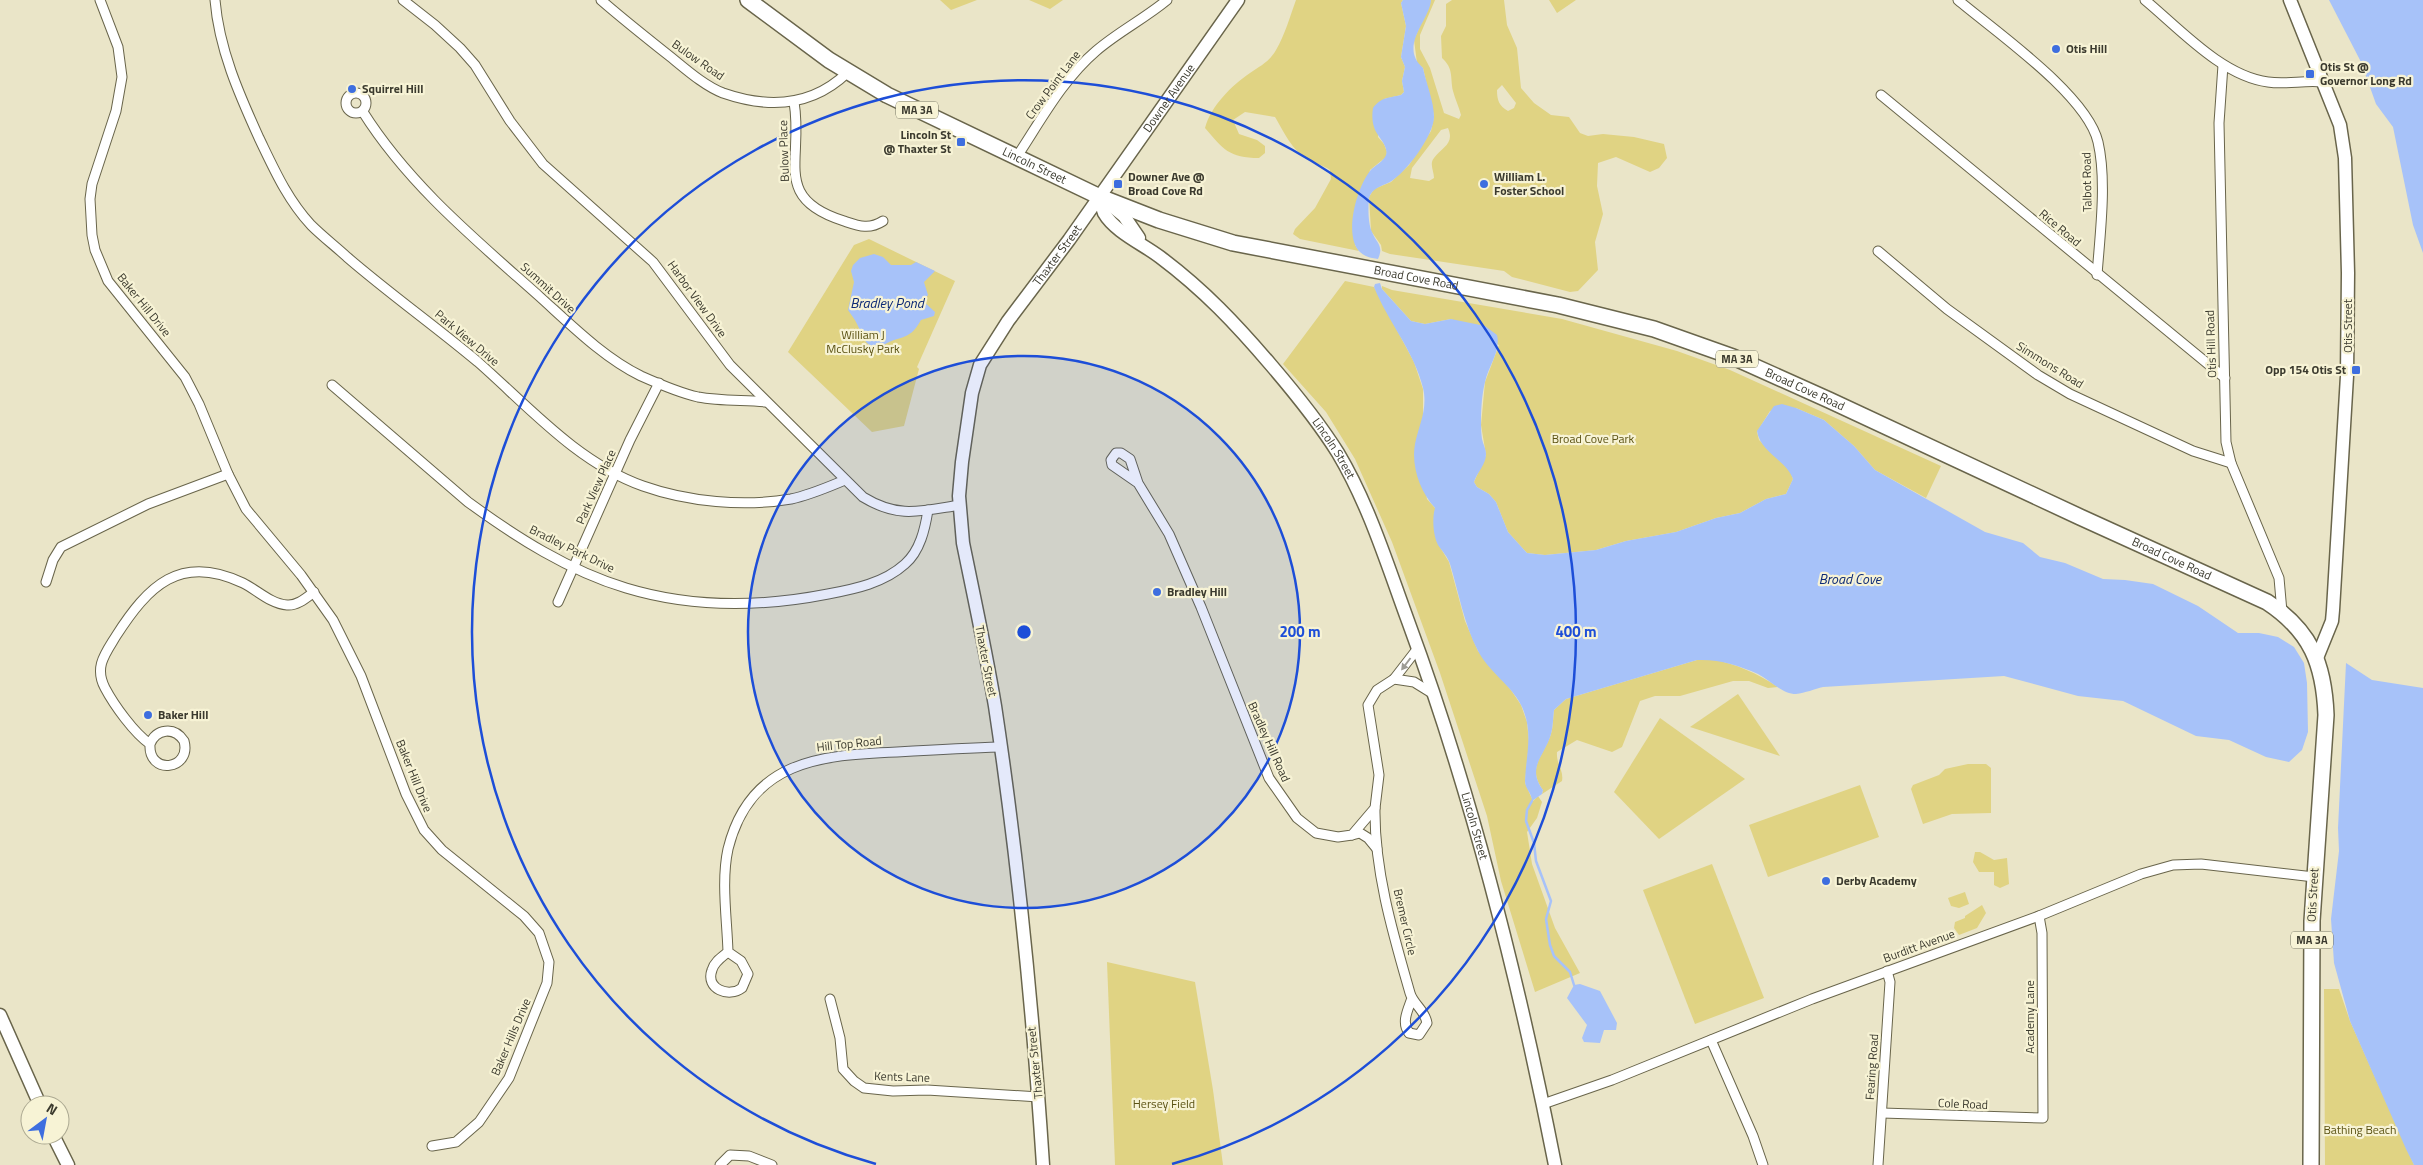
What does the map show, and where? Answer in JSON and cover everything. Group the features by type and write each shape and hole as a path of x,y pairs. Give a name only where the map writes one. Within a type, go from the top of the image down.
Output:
{"main road":[{"name":"Lincoln Street","path":"748,0 811,48 887,95 1100,197"},
{"name":"Broad Cove Road","path":"1100,197 1159,220 1233,243 1558,305 1654,329 1733,357 2267,602 2282,612 2306,638 2317,658 2325,689 2326,715"},
{"name":"Otis Street","path":"2311,1165 2311,975 2314,876 2326,715"}],"street":[{"name":"Baker Hill Drive","path":"100,0 118,47 122,77 116,110 91,192 90,216 95,250 108,281 184,377 199,404 240,499 252,518 314,592 333,620 361,676 406,794 424,830 447,855 511,904 539,933"},
{"name":"Park View Drive","path":"215,0 222,45 243,103 275,173 287,194 311,225 370,277 434,326 565,439 590,458 616,474 642,486 698,499 745,502 792,499 845,480"},
{"name":"Harbor View Drive","path":"403,0 434,25 475,65 510,121 543,164 653,262 730,365 845,480 864,497 880,507 892,511 911,512 960,505"},
{"name":"Bulow Road","path":"601,0 694,76 722,92 757,101 794,102 824,91 848,72"},
{"name":"Crow Point Lane","path":"1016,158 1059,94 1083,64 1101,47 1167,0"},
{"name":"Downer Avenue","path":"1100,197 1238,0"},
{"name":"Talbot Road","path":"1958,0 2076,102 2092,126 2098,141 2101,178 2097,274"},
{"name":"Otis Street","path":"2290,0 2340,125 2345,158 2348,327 2333,610 2332,621 2317,658"},
{"path":"2150,2 2224,65 2244,76 2269,82 2322,82"},
{"name":"Otis Hill Road","path":"2224,65 2219,123 2226,442 2230,463 2279,578 2282,612"},
{"name":"Rice Road","path":"1881,95 2225,378"},
{"name":"Bulow Place","path":"794,102 797,182 804,200 819,212 864,228 875,226 883,221"},
{"name":"Summit Drive","path":"363,112 378,135 411,177 466,231 578,330 622,364 640,376 698,397 766,402"},
{"name":"Lincoln Street","path":"1100,197 1104,212 1116,226 1198,286 1220,307 1298,397 1327,436 1366,506 1436,695 1505,937 1528,1032 1555,1165"},
{"name":"Thaxter Street","path":"1043,1165 1039,1097 1015,861 994,705 963,543 960,505 962,462 967,422 980,365 1008,321 1100,197"},
{"name":"Simmons Road","path":"1878,251 1947,309 2038,375 2070,394 2193,451 2230,463"},
{"name":"Park View Place","path":"558,602 630,440 659,383"},
{"name":"Bradley Park Drive","path":"332,385 468,502 519,536 575,567 626,588 680,600 731,603 805,599 872,584 905,565 920,543 928,510"},
{"path":"46,582 53,560 60,547 148,504 228,474"},
{"name":"Bradley Hill Road","path":"1138,483 1160,518 1178,553 1269,778 1288,807 1305,825 1327,836 1352,835"},
{"path":"150,744 156,734 163,731 174,732 184,740 185,754 179,762 165,766 152,758 150,744 134,728 106,691 99,676 102,658 135,607 146,594 170,578 200,573 231,578 272,600 288,606 300,602 314,592"},
{"path":"1352,835 1375,808 1379,775 1368,705 1377,690 1394,679 1418,648"},
{"path":"1394,679 1414,682 1436,695"},
{"name":"Hill Top Road","path":"728,952 726,868 733,834 752,800 780,774 799,764 818,758 847,754 1000,747"},
{"name":"Bremer Circle","path":"1375,808 1378,852 1396,940 1412,998"},
{"path":"1352,835 1360,833 1368,838 1378,852"},
{"name":"Burditt Avenue","path":"1543,1104 1612,1080 1887,971 2038,916 2135,876 2173,865 2201,864 2314,876"},
{"name":"Academy Lane","path":"2038,916 2042,934 2043,1118"},
{"name":"Baker Hills Drive","path":"432,1146 456,1142 470,1130 479,1122 509,1078 547,983 549,962 539,933"},
{"path":"728,952 741,961 748,974 742,988 729,994 721,992 714,986 711,978 711,971 715,963 728,952"},
{"name":"Fearing Road","path":"1878,1165 1890,982 1887,971"},
{"name":"Kents Lane","path":"830,999 840,1038 843,1068 854,1081 864,1088 1039,1097"},
{"path":"0,1015 36,1095"},
{"path":"1711,1040 1753,1136 1763,1165"},
{"name":"Cole Road","path":"1882,1113 2043,1118"},
{"path":"59,1145 68,1165"},
{"path":"720,1165 730,1155 749,1156 766,1164"}],"green space":[{"path":"940,0 977,0 951,10"},
{"path":"1029,0 1063,0 1050,9"},
{"path":"1296,0 1403,0 1401,3 1406,26 1401,57 1405,67 1402,81 1404,92 1401,95 1384,99 1378,137 1384,144 1387,152 1386,157 1370,170 1355,245 1359,251 1300,239 1293,234 1295,229 1315,208 1331,179 1330,170 1309,160 1298,152 1275,117 1245,112 1233,120 1239,134 1257,140 1265,146 1265,153 1259,158 1249,158 1233,154 1222,147 1205,128 1212,112 1223,97 1243,78 1274,54"},
{"path":"1431,0 1435,0 1420,35 1420,49 1430,68 1444,113 1459,119 1461,115 1453,91 1450,70 1442,58 1441,36 1446,26 1446,4 1452,0 1504,0 1507,25 1517,48 1521,88 1534,103 1551,115 1569,117 1580,133 1588,136 1603,134 1634,137 1664,144 1667,158 1659,168 1650,172 1616,157 1598,163 1597,186 1603,214 1595,242 1598,270 1578,291 1570,292 1512,277 1504,271 1390,254 1382,251 1381,245 1371,231 1369,197 1374,189 1391,182 1409,165 1431,131 1434,116 1423,68 1417,63 1414,40","holes":["1502,85 1516,103 1514,108 1508,111 1502,107 1498,100 1497,90","1448,128 1450,133 1449,142 1434,158 1432,163 1434,178 1429,181 1410,178 1412,168 1441,130"]},
{"path":"1549,0 1576,0 1557,13"},
{"name":"William J McClusky Park","path":"869,239 955,281 917,367 919,369 904,426 872,432 788,352 854,245"},
{"path":"1345,281 1374,287 1414,362 1423,389 1423,420 1418,433 1427,499 1435,508 1437,542 1449,562 1465,621 1478,651 1511,690 1521,705 1527,722 1529,742 1525,783 1533,801 1538,796 1542,802 1537,818 1527,832 1532,864 1555,928 1580,973 1535,992 1501,881 1487,816 1440,673 1392,542 1355,459 1326,412 1283,364"},
{"name":"Broad Cove Park","path":"1382,286 1392,290 1562,319 1677,351 1730,370 1941,466 1926,498 1875,470 1854,446 1824,420 1796,408 1770,411 1757,432 1759,440 1789,468 1793,479 1786,494 1766,499 1740,513 1716,518 1676,532 1626,541 1596,550 1545,555 1527,553 1508,532 1496,502 1489,494 1477,487 1474,482 1486,455 1481,425 1485,382 1499,345 1451,319 1425,324 1411,321 1382,289"},
{"path":"1711,659 1746,670 1778,687 1768,688 1749,681 1733,681 1680,696 1655,696 1640,701 1622,747 1612,752 1577,740 1557,752 1562,781 1542,794 1543,790 1538,782 1536,768 1551,734 1554,710 1566,699 1697,660"},
{"path":"1738,694 1780,756 1690,727"},
{"path":"1660,718 1745,779 1659,839 1614,792"},
{"path":"1968,764 1986,764 1991,768 1991,813 1952,814 1923,824 1911,789 1913,785 1939,775 1945,769"},
{"path":"1860,785 1879,837 1768,877 1749,825"},
{"path":"1975,852 1980,852 1994,860 2007,858 2009,884 2000,888 1994,885 1994,872 1979,872 1973,862"},
{"path":"1712,864 1764,998 1695,1024 1643,890"},
{"path":"1965,892 1969,904 1959,908 1951,906 1948,898"},
{"path":"1982,905 1986,913 1977,928 1959,935 1954,928 1955,922 1965,918 1965,916"},
{"name":"Hersey Field","path":"1107,962 1195,982 1223,1165 1115,1165"},
{"name":"Bathing Beach","path":"2324,989 2339,989 2350,1021 2414,1165 2325,1165"}],"water":[{"path":"1403,0 1431,0 1414,42 1414,51 1416,60 1423,68 1434,117 1433,125 1424,143 1404,171 1370,195 1368,211 1372,232 1380,248 1378,259 1371,258 1360,252 1355,245 1352,224 1357,199 1365,178 1386,155 1386,148 1373,125 1373,108 1382,100 1401,95 1404,92 1402,81 1405,67 1401,57 1406,26 1401,3"},
{"path":"2329,0 2423,0 2423,253 2413,225 2393,127 2376,104 2361,62"},
{"name":"Bradley Pond","path":"874,254 883,257 891,265 911,265 916,262 935,271 924,282 928,295 923,301 935,312 934,316 921,320 912,332 886,343 880,348 867,343 848,310 854,282 851,271 853,265 860,258"},
{"name":"Broad Cove","path":"1380,283 1382,289 1411,321 1425,324 1451,319 1485,326 1497,335 1496,352 1485,382 1482,403 1481,433 1486,458 1474,482 1477,487 1489,494 1496,502 1508,532 1527,553 1545,555 1596,550 1626,541 1676,532 1716,518 1740,513 1766,499 1786,494 1793,479 1790,472 1763,445 1757,431 1774,406 1782,404 1824,420 1854,446 1875,470 1985,532 2023,543 2040,557 2065,563 2103,579 2153,584 2198,606 2238,633 2259,633 2278,637 2294,647 2304,663 2307,683 2308,732 2302,750 2289,762 2266,757 2229,740 2196,736 2123,701 2078,696 2004,676 1823,687 1796,694 1786,692 1758,674 1743,668 1728,663 1697,660 1566,699 1554,710 1551,734 1536,768 1538,782 1543,790 1542,794 1532,801 1525,781 1528,733 1525,715 1512,691 1478,651 1465,620 1449,561 1438,545 1435,536 1433,521 1435,508 1421,487 1414,461 1415,444 1424,410 1423,388 1414,362 1374,287 1375,284"},
{"path":"2346,663 2372,680 2423,688 2423,1165 2414,1165 2406,1149 2350,1021 2334,963 2331,919 2339,851 2338,828"},
{"path":"1580,984 1600,991 1617,1023 1616,1030 1604,1030 1600,1043 1584,1042 1582,1038 1587,1025 1567,998 1574,985"}],"waterway":[{"path":"1532,801 1527,810 1526,821 1534,843 1536,861 1551,901 1546,919 1550,945 1554,956 1570,972 1574,985"}],"place":[{"name":"Otis Hill","path":"2056,49"},
{"name":"Otis St @ Governor Long Rd","path":"2310,74"},
{"name":"Squirrel Hill","path":"352,89"},
{"name":"Lincoln St @ Thaxter St","path":"961,142"},
{"name":"Downer Ave @ Broad Cove Rd","path":"1118,184"},
{"name":"William L. Foster School","path":"1484,184"},
{"name":"Opp 154 Otis St","path":"2356,370"},
{"name":"Bradley Hill","path":"1157,592"},
{"name":"Baker Hill","path":"148,715"},
{"name":"Derby Academy","path":"1826,881"}]}
